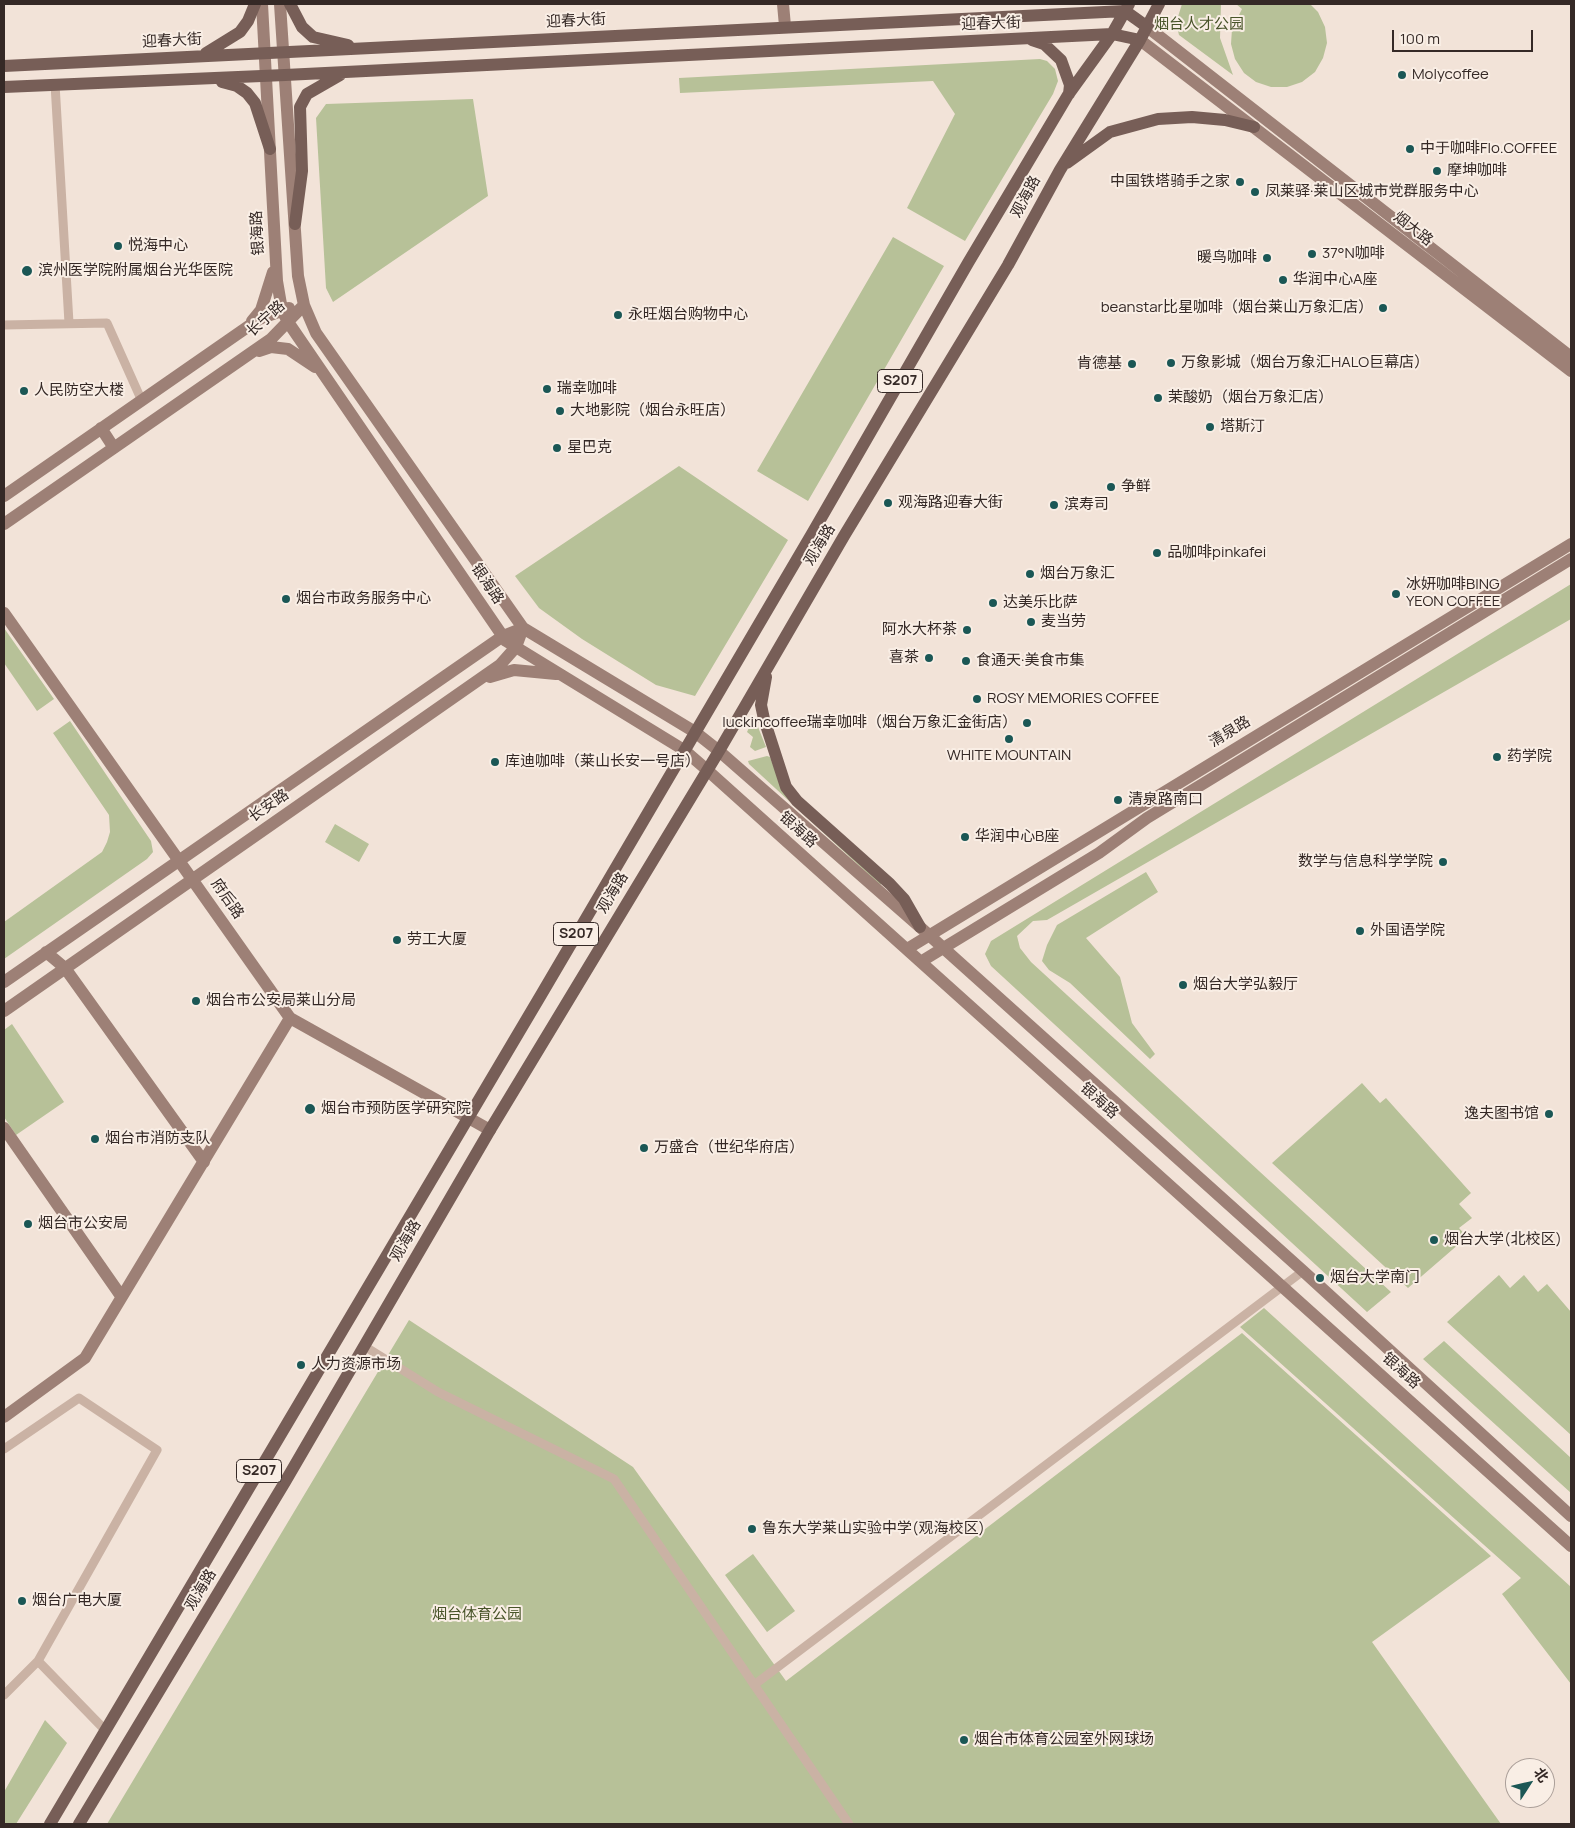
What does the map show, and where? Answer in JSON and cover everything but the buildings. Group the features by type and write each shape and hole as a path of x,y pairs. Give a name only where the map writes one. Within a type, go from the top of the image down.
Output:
{"main road":[{"path":"201,56 240,32 248,21 255,4"},
{"name":"银海路","path":"262,4 263,52 276,256 282,310 288,322 503,636 516,647 684,750 922,961 1571,1546"},
{"name":"银海路","path":"280,4 298,276 304,305 316,333 523,628 695,732 719,751 924,931 1303,1271 1571,1516"},
{"path":"290,4 302,27 313,37 365,49"},
{"path":"783,4 785,26"},
{"name":"观海路","path":"79,1824 364,1346 490,1130 706,769 719,751 770,660 1008,265 1060,170 1140,40 1159,4"},
{"path":"1127,7 1146,26"},
{"name":"迎春大街","path":"4,66 263,52 283,53 365,49 1127,7"},
{"name":"观海路","path":"50,1824 468,1118 968,263 1068,95 1112,34 1127,7"},
{"name":"烟大路","path":"1146,26 1571,357"},
{"name":"迎春大街","path":"4,87 285,76 768,49 1112,34 1140,40"},
{"path":"1030,39 1044,44 1061,60 1070,85 1068,95"},
{"name":"烟大路","path":"1140,40 1571,371"},
{"path":"295,224 302,171 300,107 307,94 344,72"},
{"path":"207,78 237,86 248,93 262,120 270,149"},
{"path":"1060,170 1110,132 1134,124 1158,119 1192,117 1225,120 1254,127"},
{"path":"247,327 261,310 272,279 276,256"},
{"name":"长宁路","path":"4,496 259,318 304,305"},
{"name":"长宁路","path":"4,524 252,353 271,339 304,305"},
{"path":"219,347 230,342 240,350 240,356 233,365"},
{"path":"252,353 271,347 288,349 324,374"},
{"path":"101,428 114,448"},
{"name":"清泉路","path":"907,949 924,931 1571,544"},
{"name":"清泉路","path":"922,961 1099,853 1147,818 1571,559"},
{"name":"府后路","path":"4,613 290,1018 490,1130"},
{"path":"4,982 450,672 503,636 523,628"},
{"name":"长安路","path":"4,1011 500,665 516,647 523,628"},
{"path":"770,660 762,688 761,705 786,787 797,801 890,884 904,899 924,931"},
{"path":"478,681 514,670 562,675"},
{"path":"450,672 463,691"},
{"path":"46,952 65,968 204,1162"},
{"path":"4,1417 85,1358 290,1018"},
{"path":"4,1128 121,1296"}],"street":[{"path":"55,84 69,323"},
{"path":"4,325 108,323 141,399"},
{"path":"754,1685 1303,1271"},
{"path":"364,1346 438,1392 614,1479 849,1824"},
{"path":"4,1449 79,1398 157,1450 38,1661 4,1695"},
{"path":"38,1661 106,1731"}],"green space":[{"name":"烟台人才公园","path":"1182,4 1221,4 1220,38 1233,75 1179,35 1176,23"},
{"path":"1236,4 1310,4 1318,12 1325,27 1327,43 1323,58 1315,72 1302,82 1287,87 1271,87 1256,82 1244,73 1235,59 1231,44 1232,29 1242,9"},
{"path":"1040,59 1047,61 1055,69 1058,81 1053,94 965,241 907,208 955,114 933,81 680,93 679,78"},
{"path":"473,99 488,196 333,302 326,288 316,118 326,104"},
{"path":"893,237 944,266 808,501 757,471"},
{"path":"679,466 788,540 695,696 656,685 582,639 539,608 515,576"},
{"path":"1571,584 1571,619 1047,920 1033,921 1017,936 1020,948 1031,962 1391,1292 1367,1312 991,966 985,954 991,941"},
{"path":"4,628 54,699 37,711 4,663"},
{"path":"754,717 766,747 755,751 750,747 753,737 747,732"},
{"path":"70,721 151,841 153,852 147,859 4,959 4,922 102,852 110,832 109,815 53,733"},
{"path":"767,756 770,757 780,783 883,882 880,885 749,764 748,761"},
{"path":"335,824 369,844 359,862 325,842"},
{"path":"1146,872 1158,892 1086,938 1120,977 1132,1023 1155,1054 1150,1059 1070,983 1049,970 1042,961 1047,945 1057,925"},
{"path":"12,1024 64,1102 16,1135 4,1117 4,1030"},
{"path":"1362,1083 1380,1103 1386,1098 1471,1193 1459,1204 1472,1218 1459,1228 1467,1237 1408,1288 1272,1163"},
{"path":"1499,1275 1510,1288 1524,1275 1538,1292 1547,1284 1571,1312 1571,1435 1447,1322"},
{"path":"1264,1308 1571,1587 1571,1684 1502,1594 1521,1578 1240,1327"},
{"name":"烟台体育公园","path":"409,1320 633,1467 786,1681 1242,1333 1491,1556 1372,1642 1501,1824 107,1824"},
{"path":"1444,1341 1571,1458 1571,1493 1423,1359"},
{"path":"753,1554 795,1611 767,1632 725,1575"},
{"path":"45,1720 67,1743 16,1824 4,1824 4,1792"}],"place":[{"name":"Molycoffee","path":"1402,75"},
{"name":"中于咖啡Flo.COFFEE","path":"1410,149"},
{"name":"摩坤咖啡","path":"1437,171"},
{"name":"中国铁塔骑手之家","path":"1240,182"},
{"name":"凤莱驿·莱山区城市党群服务中心","path":"1255,192"},
{"name":"悦海中心","path":"118,246"},
{"name":"37°N咖啡","path":"1312,254"},
{"name":"暖鸟咖啡","path":"1267,258"},
{"name":"滨州医学院附属烟台光华医院","path":"27,271"},
{"name":"华润中心A座","path":"1283,280"},
{"name":"beanstar比星咖啡（烟台莱山万象汇店）","path":"1383,308"},
{"name":"永旺烟台购物中心","path":"618,315"},
{"name":"万象影城（烟台万象汇HALO巨幕店）","path":"1171,363"},
{"name":"肯德基","path":"1132,364"},
{"name":"瑞幸咖啡","path":"547,389"},
{"name":"人民防空大楼","path":"24,391"},
{"name":"茉酸奶（烟台万象汇店）","path":"1158,398"},
{"name":"大地影院（烟台永旺店）","path":"560,411"},
{"name":"塔斯汀","path":"1210,427"},
{"name":"星巴克","path":"557,448"},
{"name":"争鲜","path":"1111,487"},
{"name":"观海路迎春大街","path":"888,503"},
{"name":"滨寿司","path":"1054,505"},
{"name":"品咖啡pinkafei","path":"1157,553"},
{"name":"烟台万象汇","path":"1030,574"},
{"name":"冰妍咖啡BING YEON COFFEE","path":"1396,594"},
{"name":"烟台市政务服务中心","path":"286,599"},
{"name":"达美乐比萨","path":"993,603"},
{"name":"麦当劳","path":"1031,622"},
{"name":"阿水大杯茶","path":"967,630"},
{"name":"喜茶","path":"929,658"},
{"name":"食通天·美食市集","path":"966,661"},
{"name":"ROSY MEMORIES COFFEE","path":"977,699"},
{"name":"luckincoffee瑞幸咖啡（烟台万象汇金街店）","path":"1027,723"},
{"name":"WHITE MOUNTAIN","path":"1009,739"},
{"name":"药学院","path":"1497,757"},
{"name":"库迪咖啡（莱山长安一号店）","path":"495,762"},
{"name":"清泉路南口","path":"1118,800"},
{"name":"华润中心B座","path":"965,837"},
{"name":"数学与信息科学学院","path":"1443,862"},
{"name":"外国语学院","path":"1360,931"},
{"name":"劳工大厦","path":"397,940"},
{"name":"烟台大学弘毅厅","path":"1183,985"},
{"name":"烟台市公安局莱山分局","path":"196,1001"},
{"name":"烟台市预防医学研究院","path":"310,1109"},
{"name":"逸夫图书馆","path":"1549,1114"},
{"name":"烟台市消防支队","path":"95,1139"},
{"name":"万盛合（世纪华府店）","path":"644,1148"},
{"name":"烟台市公安局","path":"28,1224"},
{"name":"烟台大学(北校区)","path":"1434,1240"},
{"name":"烟台大学南门","path":"1320,1278"},
{"name":"人力资源市场","path":"301,1365"},
{"name":"鲁东大学莱山实验中学(观海校区)","path":"752,1529"},
{"name":"烟台广电大厦","path":"22,1601"},
{"name":"烟台市体育公园室外网球场","path":"964,1740"}]}
